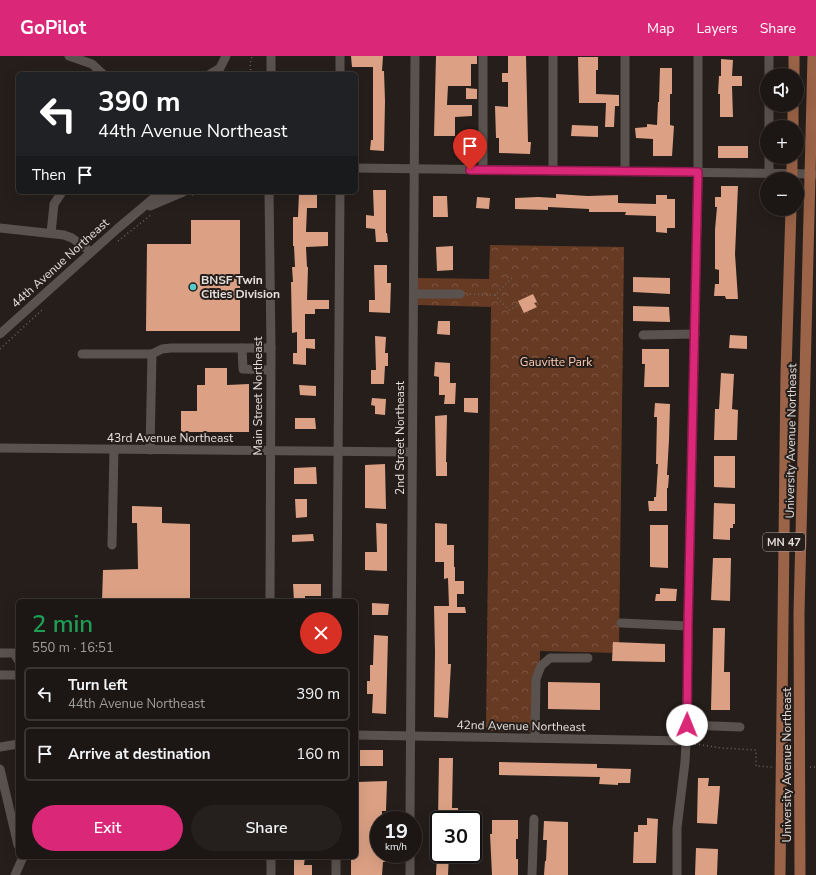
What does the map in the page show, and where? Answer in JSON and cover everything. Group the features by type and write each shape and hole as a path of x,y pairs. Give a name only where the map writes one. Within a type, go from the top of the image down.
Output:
{"main road":[{"path":"794,56 794,68"},
{"name":"University Avenue Northeast","path":"800,875 800,613 813,174 814,56"},
{"name":"University Avenue Northeast","path":"780,875 786,372 791,216"}],"street":[{"path":"69,56 92,64 101,72"},
{"path":"213,72 220,68 226,56"},
{"path":"271,56 271,72"},
{"path":"340,56 340,72"},
{"name":"2nd Street Northeast","path":"410,811 415,56"},
{"path":"483,56 483,170"},
{"path":"553,56 553,171"},
{"path":"625,56 625,171"},
{"path":"678,875 677,828 685,762 687,725 698,172 698,56"},
{"path":"770,56 770,68"},
{"path":"358,168 760,173"},
{"path":"51,233 54,204 61,194"},
{"name":"44th Avenue Northeast","path":"0,334 91,252 159,194"},
{"name":"44th Avenue Northeast","path":"137,212 185,194"},
{"name":"Main Street Northeast","path":"269,194 270,599"},
{"path":"338,599 340,194"},
{"path":"0,228 64,235 72,238 91,252"},
{"path":"414,294 460,294"},
{"path":"643,335 695,334"},
{"path":"82,354 152,354 162,349 171,348 270,348"},
{"path":"242,348 243,369 270,370"},
{"path":"150,450 152,354"},
{"name":"43rd Avenue Northeast","path":"0,448 412,452"},
{"path":"112,546 114,449"},
{"path":"621,623 688,626"},
{"path":"0,653 14,653 16,656"},
{"path":"535,738 536,679 541,666 550,658 588,658"},
{"path":"0,675 16,675"},
{"path":"687,725 740,726"},
{"name":"42nd Avenue Northeast","path":"358,735 686,741"},
{"path":"0,747 16,744"},
{"path":"0,769 4,806 16,839"},
{"path":"532,875 534,820"},
{"path":"15,875 22,859"},
{"path":"271,859 271,875"},
{"path":"336,859 336,875"},
{"path":"410,863 410,875"}],"path":[{"path":"251,72 250,64 252,56"},
{"path":"113,246 142,221 155,213"},
{"path":"495,295 512,278"},
{"path":"460,294 495,295 509,310 520,305"},
{"path":"0,349 43,309"},
{"path":"686,741 699,745 721,748 747,749"}],"green space":[{"name":"Gauvitte Park","path":"490,245 624,247 619,653 540,651 539,732 486,731 491,307 418,305 418,278 489,279"}],"building":[{"path":"351,56 383,56 382,71 384,71 385,101 384,151 370,150 371,140 373,140 373,67 352,67"},
{"path":"436,56 477,56 477,64 471,64 471,86 448,86 447,105 472,105 472,116 455,117 455,136 434,136"},
{"path":"508,56 526,56 528,142 531,142 530,154 499,153 499,138 496,138 495,106 508,107 508,82 502,82 502,73 508,73"},
{"path":"578,57 598,57 598,70 596,70 596,94 619,95 619,106 615,106 614,127 605,127 606,103 579,103"},
{"path":"721,59 733,60 732,76 742,76 742,86 732,86 733,117 720,117 720,94 718,94 719,76 721,76"},
{"path":"660,68 672,68 670,125 674,126 672,156 653,156 653,139 636,138 635,128 647,127 647,124 657,125"},
{"path":"466,88 477,89 477,99 466,99"},
{"path":"572,125 598,126 598,137 571,136"},
{"path":"718,146 748,146 748,158 718,158"},
{"path":"721,186 738,186 735,254 738,299 726,299 725,296 714,296 715,284 719,284 719,270 715,269 715,230 717,207 715,207 715,197 721,197"},
{"path":"373,190 386,190 386,233 388,242 376,242 375,229 366,228 366,215 374,216"},
{"path":"299,194 317,194 317,208 307,208 306,232 328,232 328,246 306,247 308,267 307,300 329,300 329,309 315,309 315,314 305,314 305,339 315,339 315,349 306,348 306,365 293,364 293,353 297,353 297,332 292,333 291,282 293,282 292,267 295,267 293,217 298,217"},
{"path":"556,194 588,196 618,195 618,203 656,204 656,195 667,195 667,199 675,199 675,228 667,228 667,233 656,232 656,216 625,215 626,212 589,212 589,209 548,207 548,210 515,209 515,198 556,198"},
{"path":"433,196 447,196 448,217 433,217"},
{"path":"477,197 490,198 489,209 476,208"},
{"name":"BNSF Twin Cities Division","path":"191,220 240,220 240,331 146,331 147,244 191,244"},
{"path":"453,246 453,270 437,271 436,247"},
{"path":"374,265 387,265 387,283 391,283 390,313 369,312 369,300 375,300"},
{"path":"633,277 670,278 670,294 633,292"},
{"path":"533,294 537,302 534,303 537,307 524,313 518,301"},
{"path":"633,306 669,307 670,322 633,321"},
{"path":"438,321 450,321 450,335 437,334"},
{"path":"730,335 747,336 747,349 729,348"},
{"path":"375,336 386,337 385,353 388,353 388,366 385,366 384,384 371,384 371,370 376,370"},
{"path":"642,349 669,349 669,387 644,387 645,364 642,364"},
{"path":"435,362 450,363 450,383 456,383 455,404 444,404 445,395 439,395 439,377 434,376"},
{"path":"205,368 227,368 227,385 249,384 249,432 181,432 181,411 197,411 197,385 205,385"},
{"path":"721,373 734,374 732,409 738,410 737,440 714,440 715,409 719,409"},
{"path":"299,385 316,386 316,396 300,395"},
{"path":"372,398 386,399 385,415 375,414 375,406 371,405"},
{"path":"464,398 478,398 478,413 464,412"},
{"path":"655,403 670,404 667,511 649,511 648,501 654,501 654,497 656,497 658,464 656,464 657,417 654,417"},
{"path":"447,415 447,476 436,476 435,416"},
{"path":"295,418 315,418 316,429 295,429"},
{"path":"714,456 735,456 735,488 714,487"},
{"path":"385,464 386,509 365,508 365,465"},
{"path":"316,467 317,484 294,484 294,468"},
{"path":"295,499 307,499 307,517 296,518"},
{"path":"714,503 735,504 735,524 733,524 733,528 730,528 730,540 713,539"},
{"path":"132,506 162,507 162,523 190,524 190,599 102,599 103,570 138,569 137,523 132,523"},
{"path":"376,523 387,524 387,571 365,570 365,552 377,552"},
{"path":"435,523 447,524 447,545 454,545 455,581 464,581 464,594 457,594 457,607 465,607 466,613 448,613 448,664 451,664 448,718 434,717 434,606 449,606 448,578 444,579 444,562 435,562"},
{"path":"650,525 668,525 668,568 650,567"},
{"path":"313,534 314,541 292,542 292,535"},
{"path":"713,558 731,558 730,601 711,600"},
{"path":"293,584 321,584 321,596 305,596 305,599 294,599"},
{"path":"660,588 677,589 676,601 655,601 656,594 660,594"},
{"path":"372,603 389,604 388,615 372,615"},
{"path":"713,628 725,628 724,672 730,672 730,710 711,710"},
{"path":"374,635 388,636 386,714 372,713 373,694 367,694 367,681 370,681 370,665 373,665"},
{"path":"613,642 665,644 665,662 612,661"},
{"path":"548,682 600,683 600,710 548,709"},
{"path":"360,750 383,750 383,766 360,766"},
{"path":"439,758 453,758 452,808 458,808 458,811 438,811"},
{"path":"499,762 597,764 597,768 631,769 630,783 618,783 618,785 599,784 600,777 499,775"},
{"path":"698,778 709,778 708,786 720,786 717,824 697,823"},
{"path":"387,781 386,811 370,811 370,863 383,863 382,875 351,875 351,859 358,859 358,782"},
{"path":"647,818 658,819 656,863 633,863 634,832 638,832 638,825 647,825"},
{"path":"492,820 518,820 516,859 518,859 518,875 492,875 490,834 492,834"},
{"path":"544,821 568,822 568,875 544,875 547,840 543,840"},
{"path":"696,848 718,849 717,875 695,875"},
{"path":"294,859 305,859 304,865 312,865 312,875 294,875"},
{"path":"437,863 449,863 448,875 436,875"}],"place":[{"name":"BNSF Twin Cities Division","path":"193,287"}],"route":[{"path":"470,170 698,172 687,725"}]}
